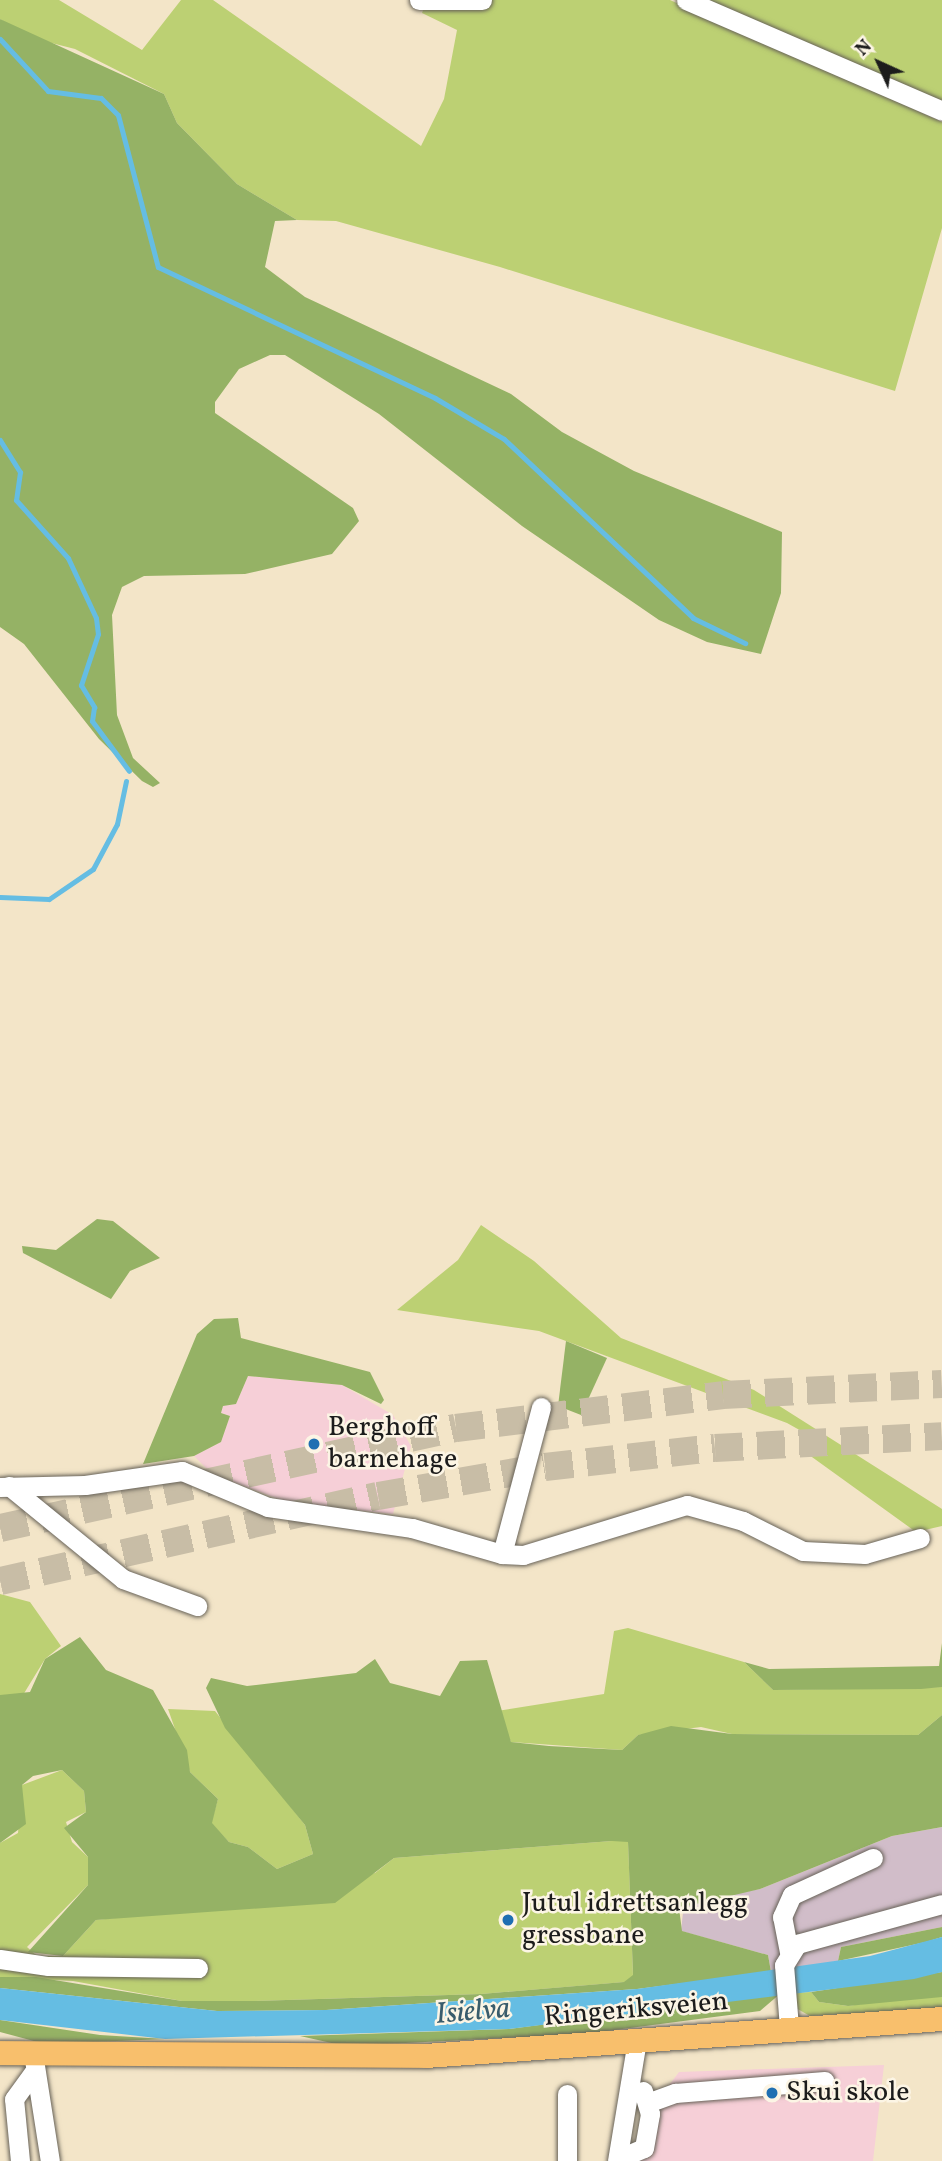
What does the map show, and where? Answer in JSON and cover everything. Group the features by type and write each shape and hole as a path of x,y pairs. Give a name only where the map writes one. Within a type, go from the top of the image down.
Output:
{"main road":[{"name":"Ringeriksveien","path":"0,2053 33,2062 426,2056 789,2027 942,2019"}],"street":[{"path":"419,0 482,0"},
{"path":"685,0 942,111"},
{"path":"502,1554 541,1407"},
{"path":"4,1486 85,1485 182,1471 268,1507 412,1528 502,1554 523,1555 687,1505 743,1521 803,1551 865,1554 920,1538"},
{"path":"4,1486 123,1579 197,1605"},
{"path":"789,2027 785,1995 787,1959 782,1917 792,1895 873,1858"},
{"path":"787,1959 808,1939 942,1904"},
{"path":"0,1959 48,1966 198,1968"},
{"path":"617,2160 632,2089 637,2040"},
{"path":"20,2161 7,2097 33,2062"},
{"path":"33,2062 50,2161"},
{"path":"650,2102 674,2093 825,2081"},
{"path":"632,2089 650,2102"},
{"path":"566,2094 567,2161"},
{"path":"617,2160 644,2148 650,2102"}],"shaded area":[{"name":"Berghoff barnehage","path":"248,1376 342,1385 393,1415 411,1446 393,1514 289,1503 212,1474 194,1456 221,1442 230,1416 221,1413 223,1406 236,1404"},
{"path":"942,1827 942,1927 841,1947 838,1961 771,1972 768,1955 681,1931 684,1903 760,1889 892,1836"},
{"name":"Skui skole","path":"884,2065 873,2161 629,2161 648,2113 679,2072"}],"green space":[{"path":"0,0 59,0 142,50 181,0 213,0 421,146 444,99 457,30 422,13 427,0 670,0 942,122 942,228 895,391 500,267 336,221 297,220 237,184 177,123 164,94 75,49 28,37 0,19"},
{"path":"702,0 942,0 942,106"},
{"path":"0,19 164,94 177,123 237,184 297,220 275,221 265,267 305,297 511,394 562,432 634,471 782,532 781,593 761,654 707,642 659,620 522,526 379,414 285,355 270,355 239,369 215,402 215,413 353,508 359,521 332,554 245,574 144,576 122,587 112,615 117,715 133,758 160,783 153,787 142,781 99,739 24,644 0,627"},
{"path":"97,1219 113,1221 160,1258 130,1271 111,1299 23,1253 22,1246 56,1250"},
{"path":"481,1225 534,1261 621,1338 754,1390 942,1509 942,1526 916,1532 805,1452 812,1437 787,1423 539,1331 397,1310 458,1260"},
{"path":"238,1318 241,1338 370,1372 384,1400 381,1404 342,1385 248,1376 236,1404 223,1406 221,1413 230,1416 221,1442 194,1456 143,1464 197,1334 214,1319"},
{"path":"566,1341 607,1358 581,1415 558,1406"},
{"path":"0,1594 30,1602 61,1646 45,1659 23,1695 0,1695"},
{"path":"628,1628 744,1662 773,1690 942,1687 942,1715 918,1735 732,1734 701,1727 638,1735 622,1750 511,1742 497,1711 604,1694 614,1631"},
{"path":"80,1637 106,1670 153,1690 187,1750 190,1772 218,1799 212,1823 229,1842 248,1847 277,1869 313,1854 305,1825 225,1728 206,1688 211,1678 247,1686 356,1673 375,1659 390,1683 440,1696 460,1661 487,1660 511,1742 549,1746 622,1750 638,1735 671,1726 732,1734 918,1735 942,1715 942,1827 892,1836 760,1889 679,1908 682,1931 768,1955 771,1972 637,1989 326,2010 217,2011 0,1988 0,1977 36,1977 182,2001 254,2001 481,1994 624,1982 633,1975 628,1842 612,1841 394,1858 335,1903 96,1920 63,1956 28,1952 88,1885 88,1857 64,1828 86,1812 84,1791 62,1770 33,1776 22,1785 26,1824 0,1843 0,1695 30,1692 45,1659"},
{"path":"942,1643 942,1687 773,1690 744,1662 769,1669 939,1666"},
{"path":"168,1709 215,1711 305,1825 313,1854 277,1869 248,1847 229,1842 211,1823 218,1799 190,1772"},
{"path":"62,1770 84,1791 86,1812 66,1822 72,1842 88,1857 88,1885 27,1947 37,1956 63,1956 96,1920 209,1908 375,1873 394,1858 628,1841 633,1976 625,1982 481,1994 254,2001 182,2001 73,1981 0,1977 0,1843 18,1833 22,1785"},
{"path":"942,1927 942,1937 838,1961 841,1947"},
{"path":"942,1972 942,1997 848,2006 819,2002 811,1992"},
{"path":"811,1992 819,2002 848,2006 922,1995 942,1997 942,2008 810,2016 794,2007 791,1993"},
{"path":"781,1993 760,2011 584,2034 345,2046 300,2036 509,2029"},
{"path":"0,2020 100,2035 165,2039 45,2044 0,2032"}],"water":[{"name":"Isielva","path":"942,1937 942,1972 914,1979 509,2029 165,2039 0,2020 0,1988 217,2011 326,2010 637,1989 870,1956"}],"waterway":[{"path":"0,39 48,91 101,98 118,115 158,267 435,398 504,439 693,618 745,643"},
{"path":"0,440 20,472 16,500 68,558 96,618 98,634 81,685 94,707 92,721 129,771"},
{"path":"0,897 49,899 93,869 117,824 126,781"}],"tunnel":[{"path":"0,1528 456,1428 723,1395 942,1384"},
{"path":"0,1581 378,1496 545,1467 715,1448 942,1436"}],"place":[{"name":"Berghoff barnehage","path":"314,1444"},
{"name":"Jutul idrettsanlegg gressbane","path":"508,1920"},
{"name":"Skui skole","path":"772,2093"}]}
